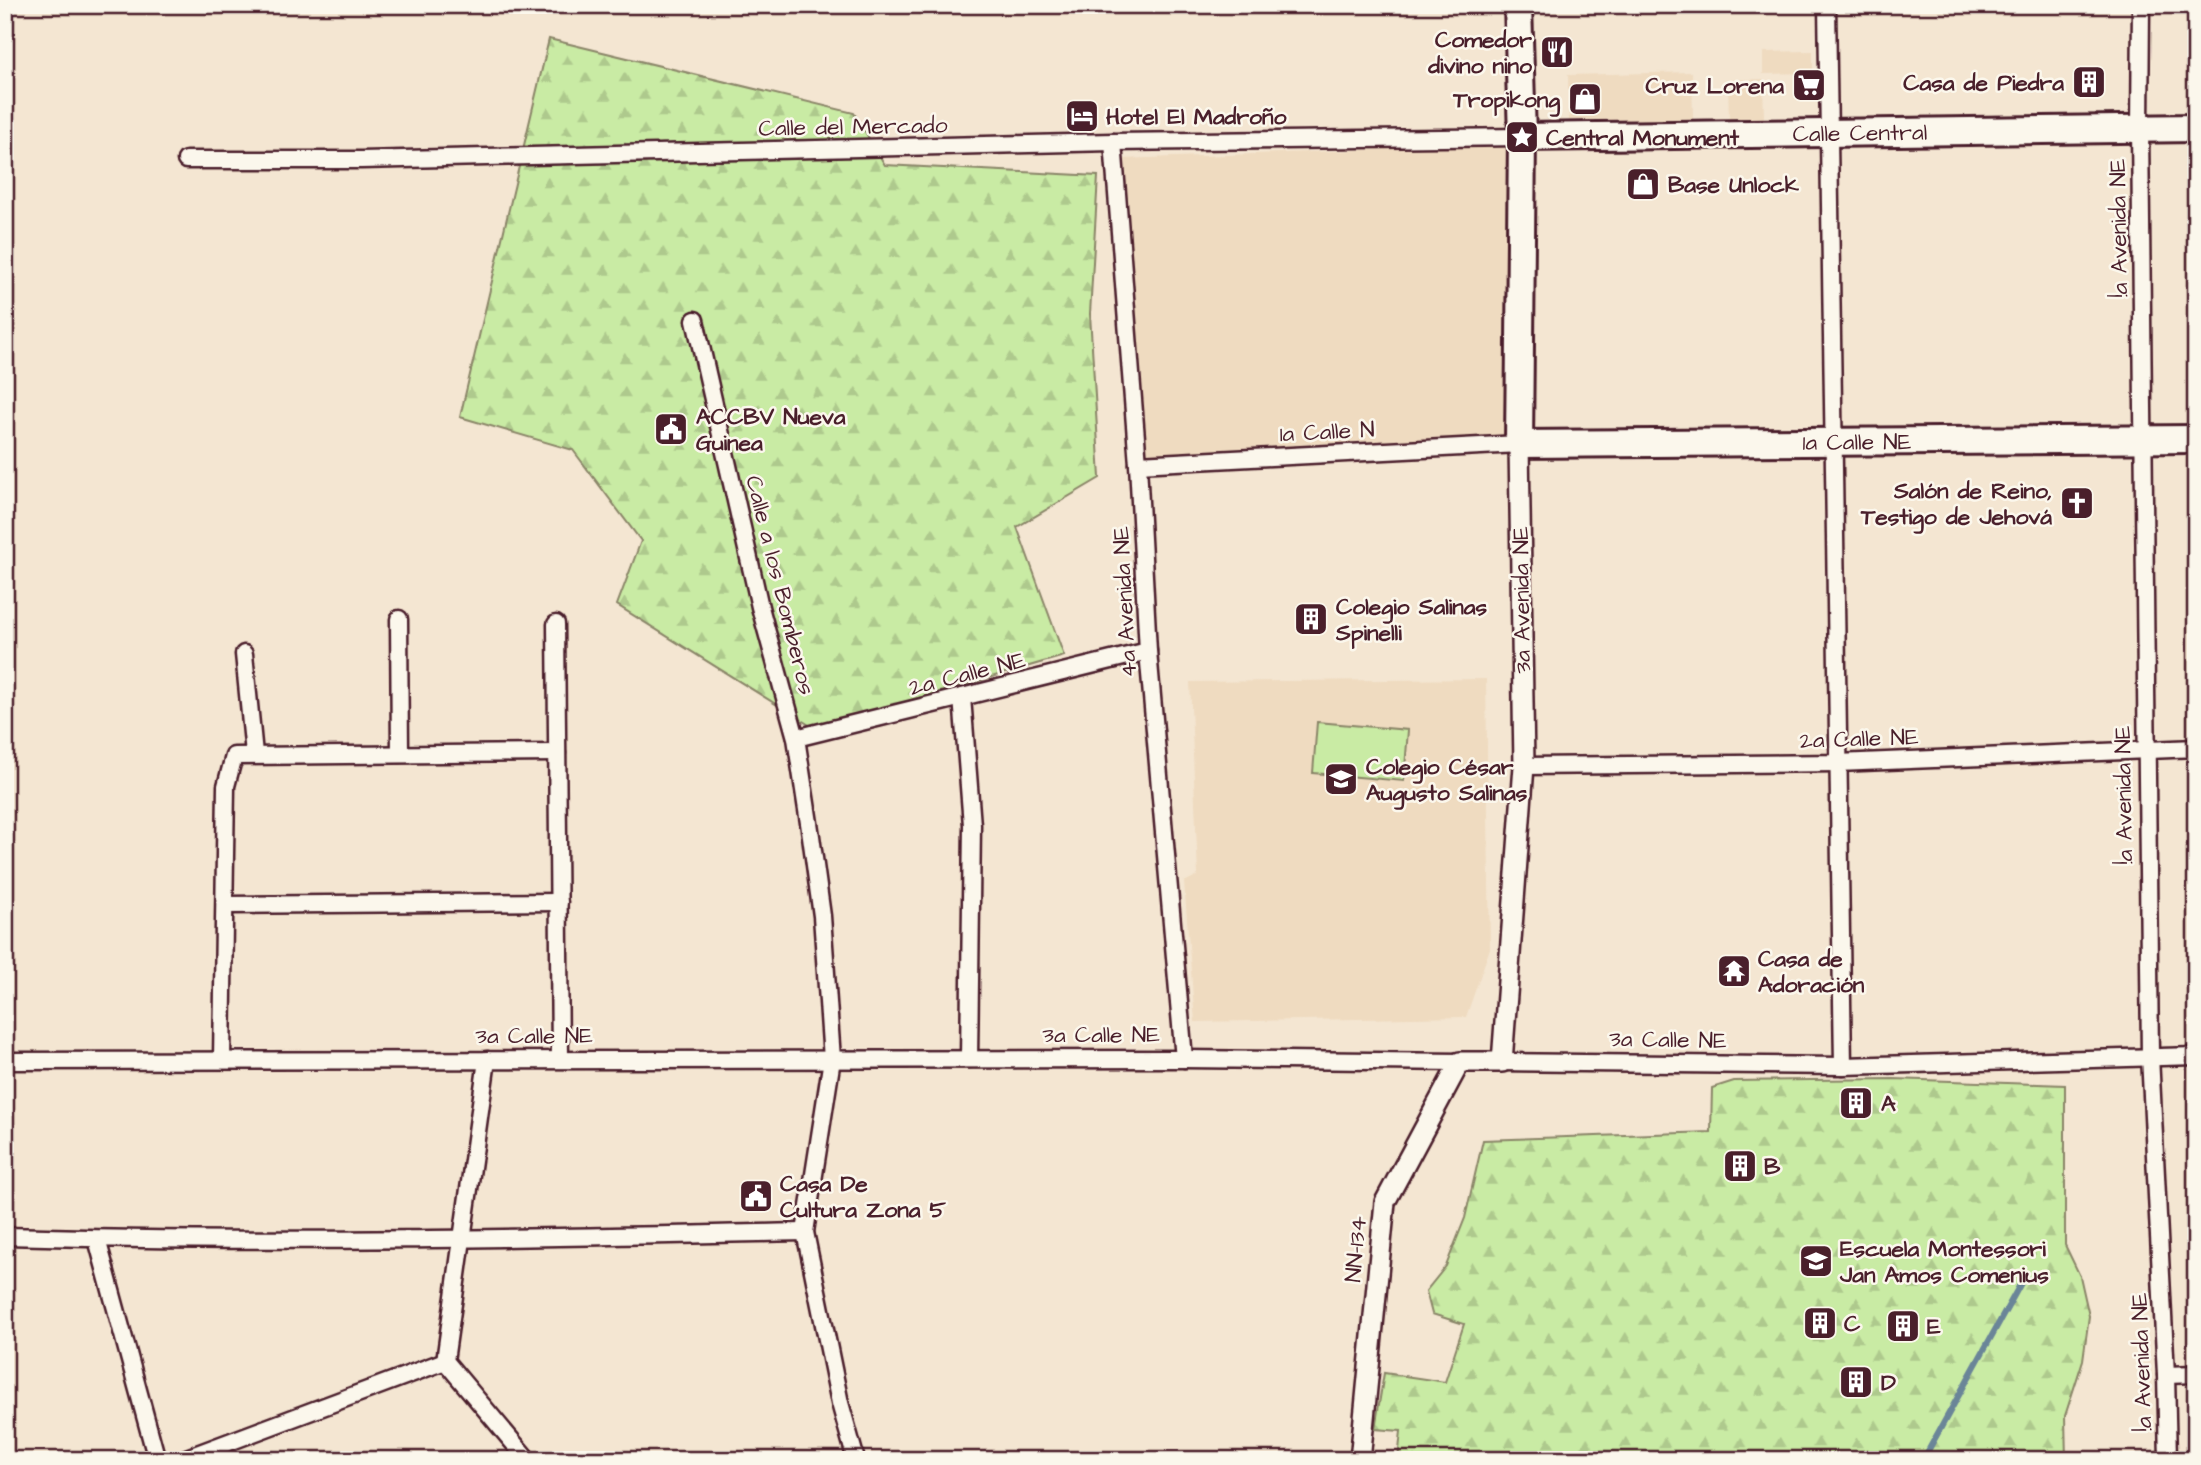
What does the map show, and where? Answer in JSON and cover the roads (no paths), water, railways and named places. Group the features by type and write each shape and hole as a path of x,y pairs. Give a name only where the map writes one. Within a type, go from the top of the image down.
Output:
{"highway":[{"name":"3a Avenida NE","path":"1518,5 1522,137 1519,444"},
{"name":"Calle Central","path":"1522,137 2196,128"},
{"name":"1a Calle NE","path":"1519,444 2196,439"}],"street":[{"path":"1828,5 1843,1066"},
{"name":"!a Avenida NE","path":"2141,5 2150,1056 2168,1460"},
{"name":"Calle del Mercado","path":"186,160 361,160 1113,142 1522,137"},
{"name":"4a Avenida NE","path":"1113,142 1139,464 1148,652 1184,1059"},
{"name":"Calle a los Bomberos","path":"695,320 760,607 796,738 822,916 832,1059 805,1232"},
{"name":"1a Calle N","path":"1139,464 1519,444"},
{"name":"3a Avenida NE","path":"1502,1062 1524,766 1519,444"},
{"path":"399,619 400,754"},
{"path":"556,624 561,1059"},
{"name":"2a Calle NE","path":"796,738 1148,652"},
{"path":"244,654 254,754"},
{"path":"962,697 972,825 969,1059"},
{"name":"2a Calle NE","path":"1524,766 1838,763 2196,748"},
{"path":"222,1060 226,786 234,755 557,753"},
{"path":"225,905 559,902"},
{"name":"3a Calle NE","path":"5,1061 1184,1059 1843,1066 2196,1056"},
{"path":"487,1060 444,1360 528,1460"},
{"name":"NN-134","path":"1360,1460 1384,1202 1460,1062"},
{"path":"5,1236 97,1239 462,1240 805,1232 840,1403 856,1460"},
{"path":"97,1239 157,1460"},
{"path":"181,1460 444,1360"},
{"path":"2166,1375 2196,1374"}],"waterway":[{"path":"1923,1460 2021,1283"}],"place":[{"name":"Comedor divino nino","path":"1557,52"},
{"name":"Casa de Piedra","path":"2089,82"},
{"name":"Cruz Lorena","path":"1809,85"},
{"name":"Tropikong","path":"1585,99"},
{"name":"Hotel El Madroño","path":"1082,116"},
{"name":"Central Monument","path":"1522,137"},
{"name":"Base Unlock","path":"1643,184"},
{"name":"ACCBV Nueva Guinea","path":"671,429"},
{"name":"Salón de Reino, Testigo de Jehová","path":"2077,503"},
{"name":"Colegio Salinas Spinelli","path":"1311,619"},
{"name":"Colegio César Augusto Salinas","path":"1341,779"},
{"name":"Casa de Adoración","path":"1734,971"},
{"name":"A","path":"1856,1103"},
{"name":"B","path":"1740,1166"},
{"name":"Casa De Cultura Zona 5","path":"756,1196"},
{"name":"Escuela Montessori Jan Amos Comenius","path":"1816,1261"},
{"name":"C","path":"1820,1323"},
{"name":"E","path":"1903,1326"},
{"name":"D","path":"1856,1382"}]}
